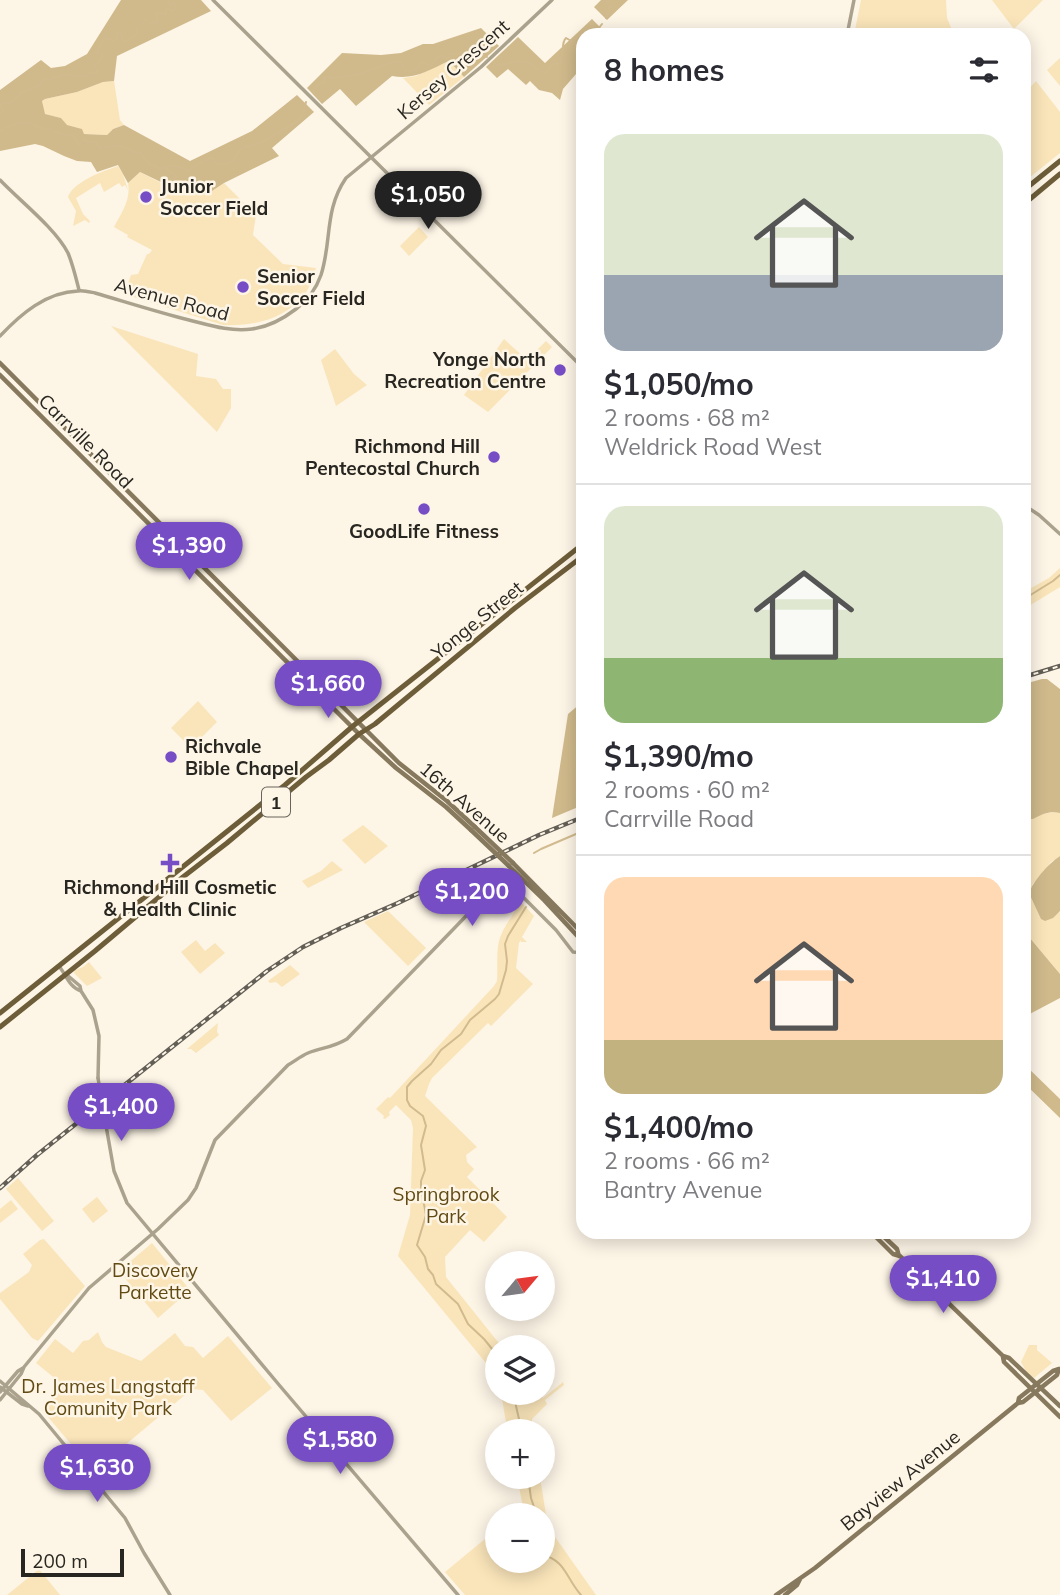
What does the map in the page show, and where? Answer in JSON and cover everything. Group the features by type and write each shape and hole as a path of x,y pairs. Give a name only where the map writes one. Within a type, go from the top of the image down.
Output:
{"main road":[{"path":"1031,184 1060,161"},
{"path":"1031,198 1060,174"},
{"name":"Carrville Road","path":"0,363 320,684 362,732"},
{"name":"Carrville Road","path":"0,375 315,689 356,724"},
{"path":"57,432 62,426"},
{"name":"Yonge Street","path":"0,1013 576,550"},
{"name":"Yonge Street","path":"0,1027 576,561"},
{"path":"286,660 291,655"},
{"path":"315,689 320,684"},
{"name":"16th Avenue","path":"362,732 447,801 576,927"},
{"name":"16th Avenue","path":"511,864 576,934"},
{"path":"878,1239 894,1254 900,1256"},
{"path":"886,1239 1003,1356 1004,1362 1060,1406"},
{"name":"Bayview Avenue","path":"776,1595 800,1579 1018,1403 1023,1402 1057,1375 1060,1369"},
{"path":"1036,1389 1060,1416"},
{"name":"Bayview Avenue","path":"785,1595 800,1579"}],"street":[{"path":"212,0 576,361"},
{"name":"Kersey Crescent","path":"370,157 481,67 552,0"},
{"path":"848,28 854,0"},
{"name":"Avenue Road","path":"0,336 37,304 53,296 79,290 225,329 254,329 282,319 300,306 316,287 321,275 330,214 337,190 346,178 370,157"},
{"path":"0,180 60,241 71,262 79,290"},
{"path":"1031,510 1060,534"},
{"path":"0,1400 4,1389 21,1374 89,1288 153,1234 192,1195 215,1140 228,1126 288,1065 313,1051 335,1046 347,1039 499,883 505,881 517,891 576,953"},
{"path":"59,966 68,981 76,990 81,991 93,1010 98,1028 98,1078 105,1120 114,1171 127,1203 458,1595"},
{"path":"0,1381 4,1389 39,1414 125,1518 170,1595"}],"green space":[{"path":"861,0 946,0 947,18 951,28 855,28"},
{"path":"992,0 1043,0 1015,28"},
{"path":"1060,58 1060,86 1047,70"},
{"path":"449,61 464,77 429,105 403,78 416,76"},
{"path":"114,81 120,120 124,125 113,129 107,135 84,134 81,129 66,125 61,118 44,114 42,101 45,99"},
{"path":"1036,81 1060,112 1060,153 1031,176 1031,86"},
{"path":"118,166 128,190 125,185 122,187 119,183 104,192 100,183 76,198 83,214 90,221 89,223 85,220 73,226 76,211 68,197 71,192 89,178"},
{"path":"140,172 165,185 212,191 224,183 256,215 253,235 283,264 316,268 305,294 288,310 268,320 246,325 223,325 124,294 131,275 138,274 147,254 152,250 114,227 127,200 128,183"},
{"path":"419,227 428,237 409,256 400,246"},
{"path":"111,326 198,354 196,376 216,379 223,389 231,389 231,408 217,432"},
{"path":"504,339 527,360 546,341 552,347 488,412 464,395"},
{"path":"335,349 354,374 367,385 336,406 321,360"},
{"path":"1060,568 1060,587 1031,605 1031,588"},
{"path":"198,701 217,722 191,748 171,728"},
{"path":"1048,813 1060,813 1060,856 1051,862 1032,885 1059,913 1060,911 1060,974 1031,939 1031,818"},
{"path":"363,825 388,846 365,864 342,840"},
{"path":"332,861 343,870 308,888 302,881 321,871"},
{"name":"Springbrook Park","path":"521,902 534,916 522,937 527,942 521,940 519,943 516,968 533,984 491,1026 488,1023 432,1078 425,1096 477,1147 466,1155 467,1162 474,1169 467,1177 507,1217 484,1242 470,1230 445,1257 446,1277 492,1335 485,1335 485,1362 398,1256 410,1215 413,1128 411,1120 396,1105 385,1119 376,1109 390,1098 494,986 497,981 499,941"},
{"path":"388,911 426,948 408,966 364,922"},
{"path":"196,940 205,951 215,943 225,953 200,974 181,952"},
{"path":"89,962 102,978 87,986 74,973"},
{"path":"290,965 300,974 282,987 276,982 268,981"},
{"path":"218,1023 219,1035 196,1053 187,1049"},
{"path":"18,1178 54,1221 42,1231 6,1189"},
{"path":"97,1197 108,1211 93,1223 82,1209"},
{"path":"11,1200 18,1209 0,1223 0,1209"},
{"path":"44,1239 85,1286 38,1341 32,1338 0,1299 0,1293 29,1272 32,1265 23,1254"},
{"name":"Discovery Parkette","path":"152,1243 190,1290 158,1318 119,1271"},
{"name":"Dr. James Langstaff Comunity Park","path":"98,1332 106,1347 141,1361 175,1333 185,1346 193,1347 203,1358 228,1336 272,1388 231,1421 203,1390 192,1389 94,1471 42,1410 63,1385 36,1363 55,1339 73,1353 83,1341 89,1340"},
{"path":"1029,1345 1037,1345 1037,1350 1052,1363 1034,1378 1027,1373 1021,1362"},
{"path":"563,1382 564,1385 555,1392 555,1388"},
{"path":"503,1405 546,1405 532,1419 505,1419"},
{"path":"519,1489 542,1489 544,1503 522,1503"},
{"path":"555,1537 596,1595 465,1595 445,1572 485,1539 485,1573 555,1573"},
{"path":"39,1569 60,1595 7,1595"}],"shaded area":[{"path":"121,0 201,0 211,11 117,56 114,81 45,99 42,101 45,114 61,118 67,125 82,129 84,134 107,135 113,129 124,125 190,161 252,131 297,95 314,112 272,148 279,156 212,191 166,192 165,184 140,172 128,183 118,165 97,172 91,162 77,161 35,144 0,151 0,90 41,60 51,68 65,66 87,54"},
{"path":"601,0 628,0 607,20 594,7"},
{"path":"592,19 601,28 582,28"},
{"path":"481,28 499,46 464,77 449,61 415,75 392,76 356,106 340,89 322,104 307,88 342,53 401,53"},
{"path":"576,34 576,74 563,89 560,100 552,93 539,90 530,81 526,85 508,69 497,78 486,67 518,37 545,63"},
{"path":"1047,679 1060,689 1060,813 1043,814 1033,819 1031,819 1031,682"},
{"path":"576,707 576,808 552,818 568,714"},
{"path":"1060,856 1060,911 1045,921 1041,919 1031,897 1031,889 1051,863"},
{"path":"1031,939 1060,974 1060,998 1031,1013"},
{"path":"1031,1071 1060,1099 1060,1118 1031,1090"}],"waterway":[{"path":"0,115 3,112 2,103 11,103 21,93 40,85 43,79 66,75 87,76 98,72 95,65 102,54 97,51 105,38 113,41 121,32 124,42 137,34 138,27 146,19 150,24 155,21 157,24 156,13 166,14 166,8 172,11 176,8 173,2 168,4 169,0"},
{"path":"606,18 609,0"},
{"path":"599,28 602,24"},
{"path":"494,62 498,66 524,62 547,73 551,65 562,62 560,59 566,38 573,42 576,39"},
{"path":"314,91 316,86 324,82 324,77 358,74 391,63 402,62 408,72 417,69 422,62 430,66 440,55 447,59 451,54 473,51 487,57"},
{"path":"0,131 15,124 30,123 39,128 74,136 79,145 85,139 88,142 96,142 99,148 118,145 141,153 148,163 160,169 174,166 188,171 207,159 213,158 214,162 222,164 234,161 243,147 261,143 299,120 306,102"},
{"path":"164,168 177,177 175,178"},
{"path":"168,188 172,181"},
{"path":"1031,595 1060,575"},
{"path":"576,775 576,793"},
{"path":"534,853 576,834"},
{"path":"485,1340 468,1324 458,1304 436,1284 417,1245 426,1215 421,1188 425,1170 421,1145 426,1126 423,1116 410,1106 407,1100 407,1087 431,1064 441,1050 461,1034 470,1020 499,994 506,970 505,944 526,907"},
{"path":"516,1405 519,1419"},
{"path":"530,1489 533,1503"},
{"path":"555,1560 581,1595"}],"railway":[{"path":"1031,675 1060,666"},
{"path":"0,1188 37,1155 267,971 303,947 576,820"}],"place":[{"name":"Junior Soccer Field","path":"146,197"},
{"name":"Senior Soccer Field","path":"243,287"},
{"name":"Yonge North Recreation Centre","path":"560,370"},
{"name":"Richmond Hill Pentecostal Church","path":"494,457"},
{"name":"GoodLife Fitness","path":"424,509"},
{"name":"Richvale Bible Chapel","path":"171,757"},
{"name":"Richmond Hill Cosmetic & Health Clinic","path":"170,863"}]}
